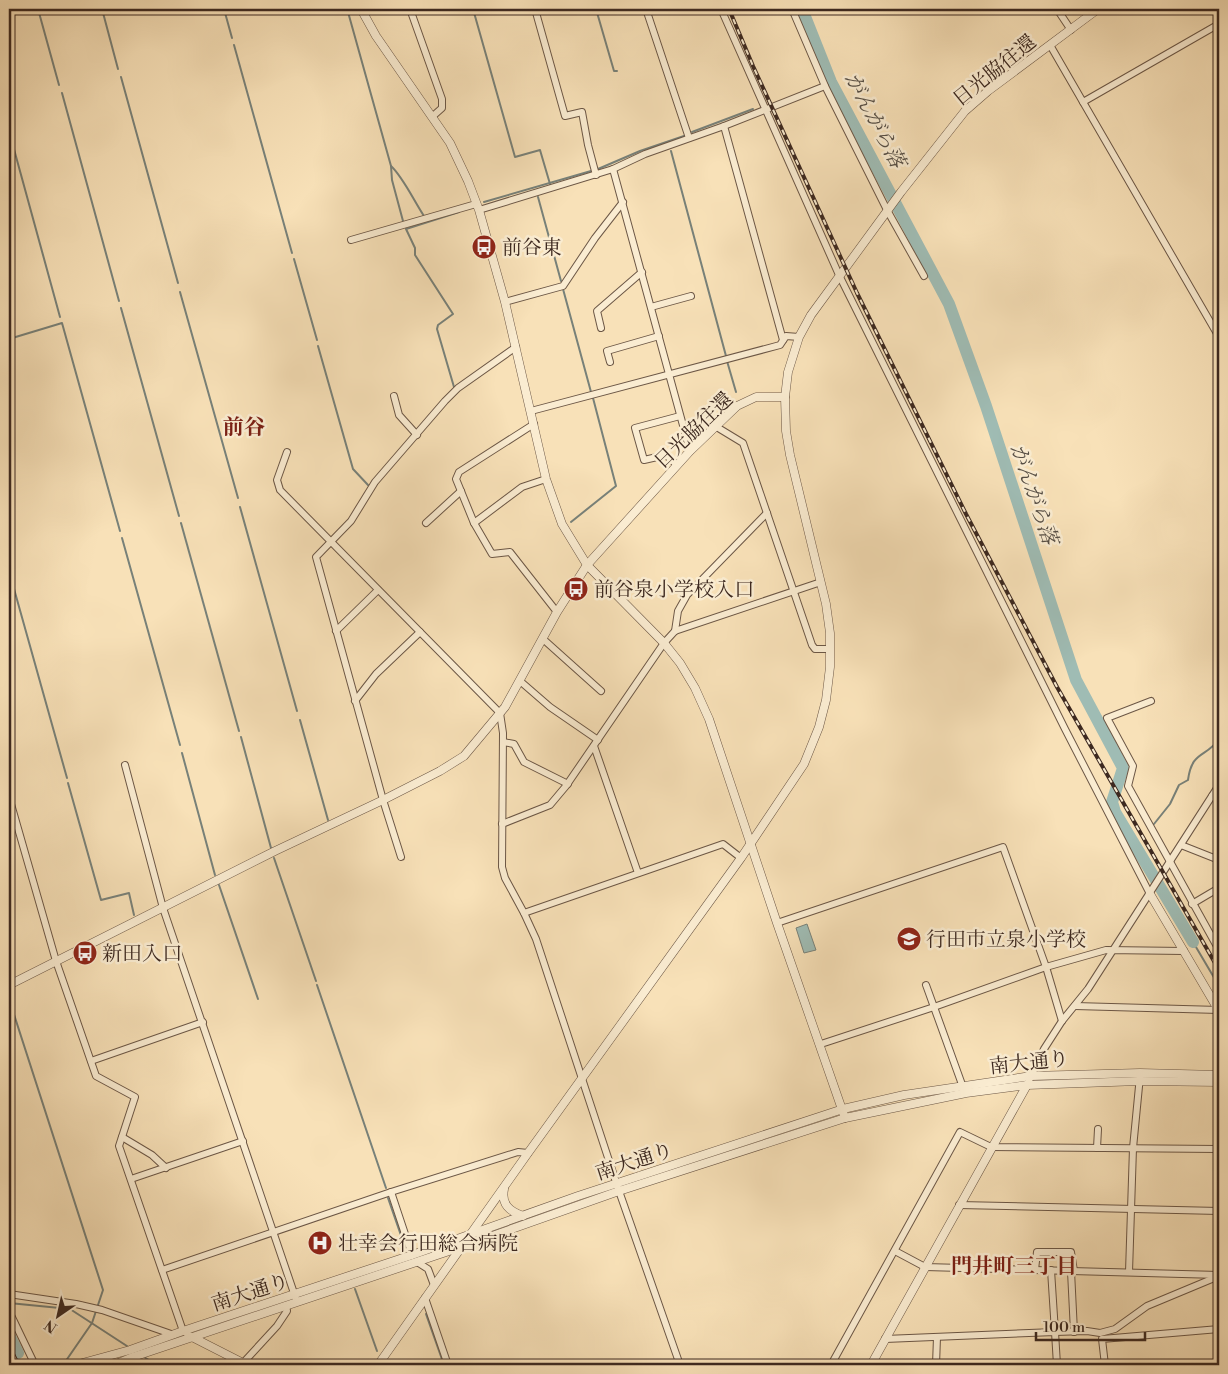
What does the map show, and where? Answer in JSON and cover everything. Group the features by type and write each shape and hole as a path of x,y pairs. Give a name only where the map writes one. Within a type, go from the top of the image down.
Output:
{"highway":[{"path":"9,1355 14,1365"}],"street":[{"path":"361,9 376,36 450,142 461,163 478,207 505,302 546,479 562,524 587,565 664,643 680,663 706,711 845,1118"},
{"path":"410,9 442,99 442,108 433,116"},
{"path":"535,9 565,116 582,112 596,175"},
{"path":"646,9 689,138"},
{"path":"721,9 839,275 1069,737 1150,894 1219,1010"},
{"path":"792,9 825,86 924,276"},
{"path":"1057,9 1071,30"},
{"name":"日光脇往還","path":"889,208 966,111 988,91 1098,9"},
{"path":"1083,102 1219,24"},
{"path":"1050,45 1219,336"},
{"path":"351,240 596,175 645,154 724,126 825,86"},
{"path":"724,126 783,340"},
{"path":"613,169 690,451"},
{"path":"505,302 563,286 595,238 623,202"},
{"path":"378,1365 528,1152 741,858 804,764 813,743 826,700 830,667 829,620 786,431 785,398 788,372 799,337 811,314 889,208"},
{"path":"601,328 597,311 642,272"},
{"path":"651,307 691,296"},
{"path":"610,362 607,351 659,336"},
{"path":"531,411 780,345 786,336 799,337"},
{"path":"401,857 383,800 316,557 351,521 374,482 445,401 458,388 516,347"},
{"path":"394,396 399,415 417,435"},
{"name":"日光脇往還","path":"9,985 274,851 383,800 440,771 464,756 500,714 557,612 587,565 690,451 737,406 751,398 785,398"},
{"path":"677,465 666,455 644,460 635,428 680,416"},
{"path":"534,424 459,472 456,479 474,523 492,554 510,552 557,612"},
{"path":"715,426 743,444 812,645 815,649 830,649"},
{"path":"287,452 276,480 280,490 500,714 503,742 502,867 505,878 536,939 618,1187 680,1365"},
{"path":"474,523 522,487 546,479"},
{"path":"426,523 461,491"},
{"path":"675,631 678,610 687,595 767,513"},
{"path":"502,824 550,805 568,784 664,643 675,631 821,582"},
{"path":"336,632 378,590"},
{"path":"355,701 376,674 420,632"},
{"path":"543,638 601,691"},
{"path":"520,681 596,743 638,873"},
{"path":"1151,701 1106,718 1133,766 1128,786 1192,904 1216,941 1219,950"},
{"path":"503,742 514,744 524,762 568,784"},
{"path":"125,765 164,908 295,1298"},
{"path":"871,1365 1027,1084 1044,1049 1150,894 1219,785"},
{"path":"1212,796 1219,799"},
{"path":"9,797 56,961 96,1076 135,1096 119,1146 183,1331 245,1364 277,1326 286,1311 286,1305"},
{"path":"524,913 723,844 741,858"},
{"path":"1181,845 1219,860"},
{"path":"777,923 1003,847 1046,967 1062,1021"},
{"path":"1192,904 1219,888"},
{"path":"821,1044 934,1007 1046,967 1112,949 1184,951"},
{"path":"926,985 964,1089"},
{"path":"1075,1006 1219,1010"},
{"path":"91,1061 203,1022"},
{"name":"南大通り","path":"114,1365 134,1351 145,1352 286,1305 295,1298 523,1216 845,1118 964,1089 1031,1076 1140,1077 1219,1075"},
{"path":"1129,1272 1133,1148 1140,1077"},
{"name":"南大通り","path":"75,1365 134,1351 183,1331 417,1262 618,1187 843,1109 904,1095 1027,1084 1140,1077 1219,1082"},
{"path":"1097,1148 1098,1129"},
{"path":"831,1365 960,1132 991,1147 1219,1149"},
{"path":"122,1137 152,1155 166,1168"},
{"path":"131,1180 243,1141"},
{"path":"162,1270 391,1192 518,1152 528,1152"},
{"path":"504,1187 504,1202 509,1209 523,1216"},
{"path":"391,1192 412,1255"},
{"path":"959,1205 1219,1212"},
{"path":"895,1250 925,1267 1219,1276"},
{"path":"1036,1270 1036,1252 1071,1252 1074,1332"},
{"path":"417,1262 428,1269 434,1285"},
{"path":"1051,1270 1057,1365"},
{"path":"1101,1336 1115,1329 1146,1306 1219,1276"},
{"path":"9,1294 76,1304 101,1310 174,1335"},
{"path":"425,1298 448,1365"},
{"path":"9,1311 36,1365"},
{"path":"885,1339 1055,1332 1074,1332 1101,1336 1219,1329"},
{"path":"1101,1336 1105,1365"},
{"path":"936,1337 936,1365"}],"water":[{"path":"807,924 816,950 804,953 796,928"}],"waterway":[{"path":"38,9 59,85"},
{"path":"102,9 118,69"},
{"path":"224,9 232,38"},
{"path":"473,9 515,157 540,150 550,184"},
{"path":"596,9 614,71 617,71"},
{"name":"がんがら落","path":"802,9 831,82 949,304 986,406 1076,680 1123,768 1112,802 1115,812 1193,942"},
{"path":"348,12 391,166 392,180 403,221"},
{"path":"234,45 292,253"},
{"path":"121,77 178,283"},
{"path":"62,93 119,301"},
{"path":"692,132 753,109"},
{"path":"9,131 60,317"},
{"path":"598,169 640,151 684,136"},
{"path":"671,151 726,356"},
{"path":"391,166 424,216"},
{"path":"484,202 591,171"},
{"path":"538,197 561,281"},
{"path":"454,387 437,329 438,325 453,314 415,255 415,248 406,229 459,212"},
{"path":"294,259 317,340"},
{"path":"563,289 591,392"},
{"path":"180,292 238,498"},
{"path":"121,308 179,516"},
{"path":"9,339 62,323 120,531"},
{"path":"318,346 353,469 368,485"},
{"path":"727,361 736,392"},
{"path":"571,522 616,486 593,398"},
{"path":"240,507 297,711"},
{"path":"181,523 239,731"},
{"path":"122,538 180,745"},
{"path":"9,571 67,778"},
{"path":"300,720 328,820"},
{"path":"241,737 271,848"},
{"path":"1154,824 1170,804 1179,785 1188,780 1190,770 1196,759 1219,739"},
{"path":"182,753 215,875"},
{"path":"68,783 101,900 129,893 134,915"},
{"path":"274,858 316,981"},
{"path":"219,885 258,999"},
{"name":"がんがら落","path":"1193,942 1219,986"},
{"path":"317,985 386,1188"},
{"path":"9,999 103,1290 92,1323 63,1365"},
{"path":"388,1198 405,1247"},
{"path":"355,1289 377,1351"},
{"path":"9,1303 70,1309 130,1348"},
{"path":"426,1314 444,1365"},
{"path":"9,1335 18,1353"},
{"path":"144,1357 157,1365"}],"railway":[{"path":"729,9 753,66 857,293 966,514 1057,687 1219,970"}],"place":[{"name":"前谷東","path":"484,247"},
{"name":"前谷泉小学校入口","path":"576,589"},
{"name":"行田市立泉小学校","path":"909,939"},
{"name":"新田入口","path":"85,953"},
{"name":"壮幸会行田総合病院","path":"320,1243"}],"district":[{"name":"前谷","path":"244,427"},
{"name":"門井町三丁目","path":"1014,1266"}]}
